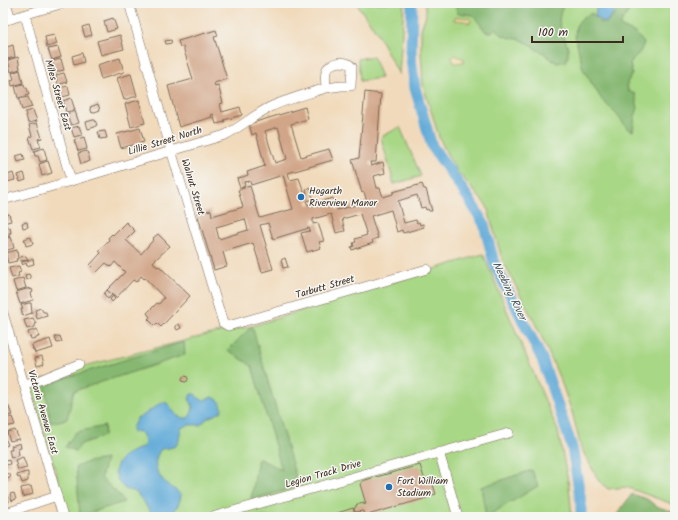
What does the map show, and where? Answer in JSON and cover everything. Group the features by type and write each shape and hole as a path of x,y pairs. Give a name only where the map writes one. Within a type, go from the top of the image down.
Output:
{"street":[{"path":"6,3 7,20 64,3"},
{"name":"Walnut Street","path":"129,3 220,316 224,323 230,326"},
{"name":"Miles Street East","path":"24,15 71,181"},
{"name":"Lillie Street North","path":"3,200 224,135 235,130 269,107 326,88"},
{"name":"Tarbutt Street","path":"230,326 426,269"},
{"name":"Victoria Avenue East","path":"3,313 63,517"},
{"path":"24,384 40,380 79,364"},
{"name":"Legion Track Drive","path":"212,517 509,433"},
{"path":"439,452 458,517"},
{"path":"3,514 57,496"}],"green space":[{"path":"356,3 404,3 399,75 376,31"},
{"path":"425,3 675,3 675,505 626,487 608,489 599,481 581,448 572,412 562,384 540,333 502,259 487,206 457,171 439,137 423,85 421,29 426,15"},
{"path":"455,3 564,3 559,22 568,48 568,56 566,61 557,63 529,43 506,37 496,28 492,32 486,32 473,15 457,13"},
{"path":"617,3 635,3 623,19 620,26 635,33 644,43 640,52 630,63 632,74 627,83 628,91 635,94 638,108 635,116 633,131 627,128 602,100 583,69 575,36 576,26 581,19 592,13 599,22 607,23 616,13"},
{"path":"373,56 381,78 360,81 358,59"},
{"path":"400,127 421,176 394,184 381,137"},
{"path":"483,254 558,431 569,486 572,517 69,517 30,384 77,368 211,334 252,326"},
{"path":"252,326 297,481 293,488 251,500 258,458 282,470 252,366 228,350"},
{"path":"184,342 185,355 74,391 67,419 50,423 45,384"},
{"path":"105,426 104,436 81,444 76,451 65,447 76,432"},
{"path":"106,459 101,478 118,494 124,502 80,516 76,467 88,462"},
{"path":"532,470 538,486 486,517 481,487"},
{"path":"632,494 647,499 656,506 675,513 675,517 615,517"}],"sand":[{"path":"454,18 469,18 471,21 470,23 454,20"},
{"path":"455,55 464,59 464,62 454,63 452,57"}],"water":[{"path":"597,3 615,3 612,17 604,23 595,16"},
{"path":"191,394 195,394 202,400 212,397 215,398 219,401 222,409 221,412 208,418 200,425 188,425 181,428 177,444 172,447 161,449 158,453 156,465 158,473 166,483 181,495 177,507 160,517 152,514 136,492 125,489 118,482 115,471 118,463 125,455 144,446 145,444 145,440 139,431 133,433 132,428 137,418 141,417 162,402 167,403 178,416 188,418 193,408 189,399"}],"building":[{"path":"113,18 117,29 107,32 104,21"},
{"path":"89,25 92,35 85,37 82,27"},
{"path":"216,30 218,36 214,37 227,79 214,83 215,86 218,85 223,103 220,104 222,112 240,107 242,115 216,124 213,114 211,115 212,117 179,127 168,86 193,79 183,47 180,47 178,41"},
{"path":"54,35 57,44 47,47 45,37"},
{"path":"120,35 124,49 101,55 97,41"},
{"path":"171,40 172,43 166,44 165,41"},
{"path":"13,45 15,57 7,59 4,48"},
{"path":"58,47 61,57 52,60 48,49"},
{"path":"82,53 84,62 74,65 72,56"},
{"path":"18,57 20,69 11,72 8,60"},
{"path":"120,58 124,72 101,79 97,65"},
{"path":"61,59 64,70 55,72 52,61"},
{"path":"20,70 23,83 12,86 11,80 14,79 12,73"},
{"path":"64,73 67,82 58,85 56,75"},
{"path":"131,74 137,96 124,100 117,78"},
{"path":"24,84 29,95 18,98 15,86"},
{"path":"68,86 70,95 62,97 59,88"},
{"path":"365,92 381,94 376,162 370,162 371,166 383,162 385,173 374,176 377,188 380,188 383,197 393,194 393,192 422,184 424,189 426,189 432,211 429,211 428,209 426,210 425,207 421,208 417,195 398,201 404,223 416,220 420,225 423,224 424,227 403,233 402,230 397,232 391,210 371,216 378,238 372,240 373,243 352,250 351,247 354,246 353,243 356,242 355,239 367,235 360,214 342,219 345,231 336,233 331,214 313,219 313,224 318,223 324,241 319,242 321,248 307,252 301,233 310,231 309,228 273,239 268,223 260,225 273,269 262,272 253,243 223,252 227,266 214,270 197,213 211,210 212,216 243,207 238,190 250,186 260,218 293,209 283,175 251,185 250,181 244,182 245,186 240,188 237,179 248,175 247,172 265,166 256,133 252,135 249,124 305,107 308,119 291,124 301,157 329,149 333,160 288,173 290,180 299,178 305,195 307,195 306,189 310,188 313,199 306,201 308,205 333,198 337,210 367,202 364,192 362,193 352,160 359,158","holes":["278,127 287,159 275,163 265,131","245,219 248,230 219,239 216,227"]},
{"path":"28,97 32,107 22,110 19,99"},
{"path":"71,98 75,110 66,112 63,101"},
{"path":"139,100 145,123 131,127 125,104"},
{"path":"98,104 100,110 92,113 90,107"},
{"path":"33,110 37,121 28,123 25,112"},
{"path":"75,111 79,123 71,125 66,114"},
{"path":"95,120 97,125 88,129 86,122"},
{"path":"37,123 42,138 38,139 41,147 33,149 29,137 32,136 29,125"},
{"path":"79,126 82,135 74,137 71,128"},
{"path":"140,128 144,142 121,148 117,134"},
{"path":"105,131 107,138 100,139 98,132"},
{"path":"84,137 87,149 78,151 74,140"},
{"path":"44,148 47,160 40,162 38,156 35,156 34,151"},
{"path":"87,151 90,161 81,164 78,153"},
{"path":"23,154 25,160 18,162 16,156"},
{"path":"48,161 52,173 42,176 39,164"},
{"path":"13,173 15,180 7,182 5,176"},
{"path":"24,173 26,180 20,182 18,175"},
{"path":"9,214 11,221 3,223 3,216"},
{"path":"27,222 28,227 23,228 22,223"},
{"path":"126,222 135,231 126,240 141,254 154,239 153,238 158,234 170,246 153,262 190,296 161,327 157,323 155,326 148,319 150,317 147,313 164,298 145,278 144,279 141,276 136,282 133,280 116,298 107,290 125,272 115,262 111,267 106,263 97,272 90,265 101,253 99,251 109,240 108,238"},
{"path":"7,225 8,228 10,227 11,233 9,233 10,236 3,238 3,226"},
{"path":"11,237 14,248 5,251 3,247 3,240"},
{"path":"31,237 33,244 26,246 24,239"},
{"path":"17,250 17,261 8,263 5,253"},
{"path":"26,256 28,260 21,261 20,257"},
{"path":"285,258 288,267 283,268 281,260"},
{"path":"33,259 34,264 27,266 26,263 22,265 22,262"},
{"path":"19,266 21,272 18,273 19,276 12,278 9,268"},
{"path":"29,274 31,278 26,280 25,275"},
{"path":"23,278 26,288 16,291 13,281"},
{"path":"30,288 33,292 31,293 33,300 20,304 16,292"},
{"path":"107,290 112,295 108,299 104,294"},
{"path":"113,296 115,299 112,302 110,299"},
{"path":"31,303 32,313 23,316 21,309 23,309 21,305"},
{"path":"41,308 43,312 46,312 47,316 37,319 35,310"},
{"path":"33,318 36,324 35,327 27,329 24,320"},
{"path":"179,324 181,328 177,330 175,326"},
{"path":"37,329 39,337 31,339 28,332"},
{"path":"60,336 62,342 57,343 55,337"},
{"path":"50,339 53,348 35,353 32,345"},
{"path":"42,356 44,364 37,366 35,358"},
{"path":"185,376 188,379 185,382 182,379"},
{"path":"3,391 5,391 7,402 3,403"},
{"path":"8,405 12,415 3,417 3,406"},
{"path":"12,417 15,425 5,427 5,419"},
{"path":"15,430 19,439 10,441 7,432"},
{"path":"6,440 8,445 3,447 3,441"},
{"path":"20,443 21,448 18,449 19,455 11,458 9,450 12,450 11,446"},
{"path":"23,457 27,468 18,470 15,460"},
{"path":"9,460 10,464 3,466 3,462"},
{"path":"420,465 426,484 432,482 436,494 371,514 364,515 363,511 355,512 354,508 356,505 366,504 360,484 362,481"},
{"path":"28,472 28,481 22,483 20,477 18,478 17,475"},
{"path":"8,473 11,476 8,479 5,476"},
{"path":"31,486 33,494 23,497 21,488"},
{"path":"14,493 16,499 12,501 10,494"},
{"path":"7,495 9,502 3,504 3,496"},
{"path":"353,508 356,517 325,517"}],"waterway":[{"name":"Neebing River","path":"412,3 411,58 415,88 432,146 469,199 484,224 494,263 542,359 572,447 581,502 581,517"}],"place":[{"name":"Hogarth Riverview Manor","path":"301,197"},
{"name":"Fort William Stadium","path":"389,487"}]}
